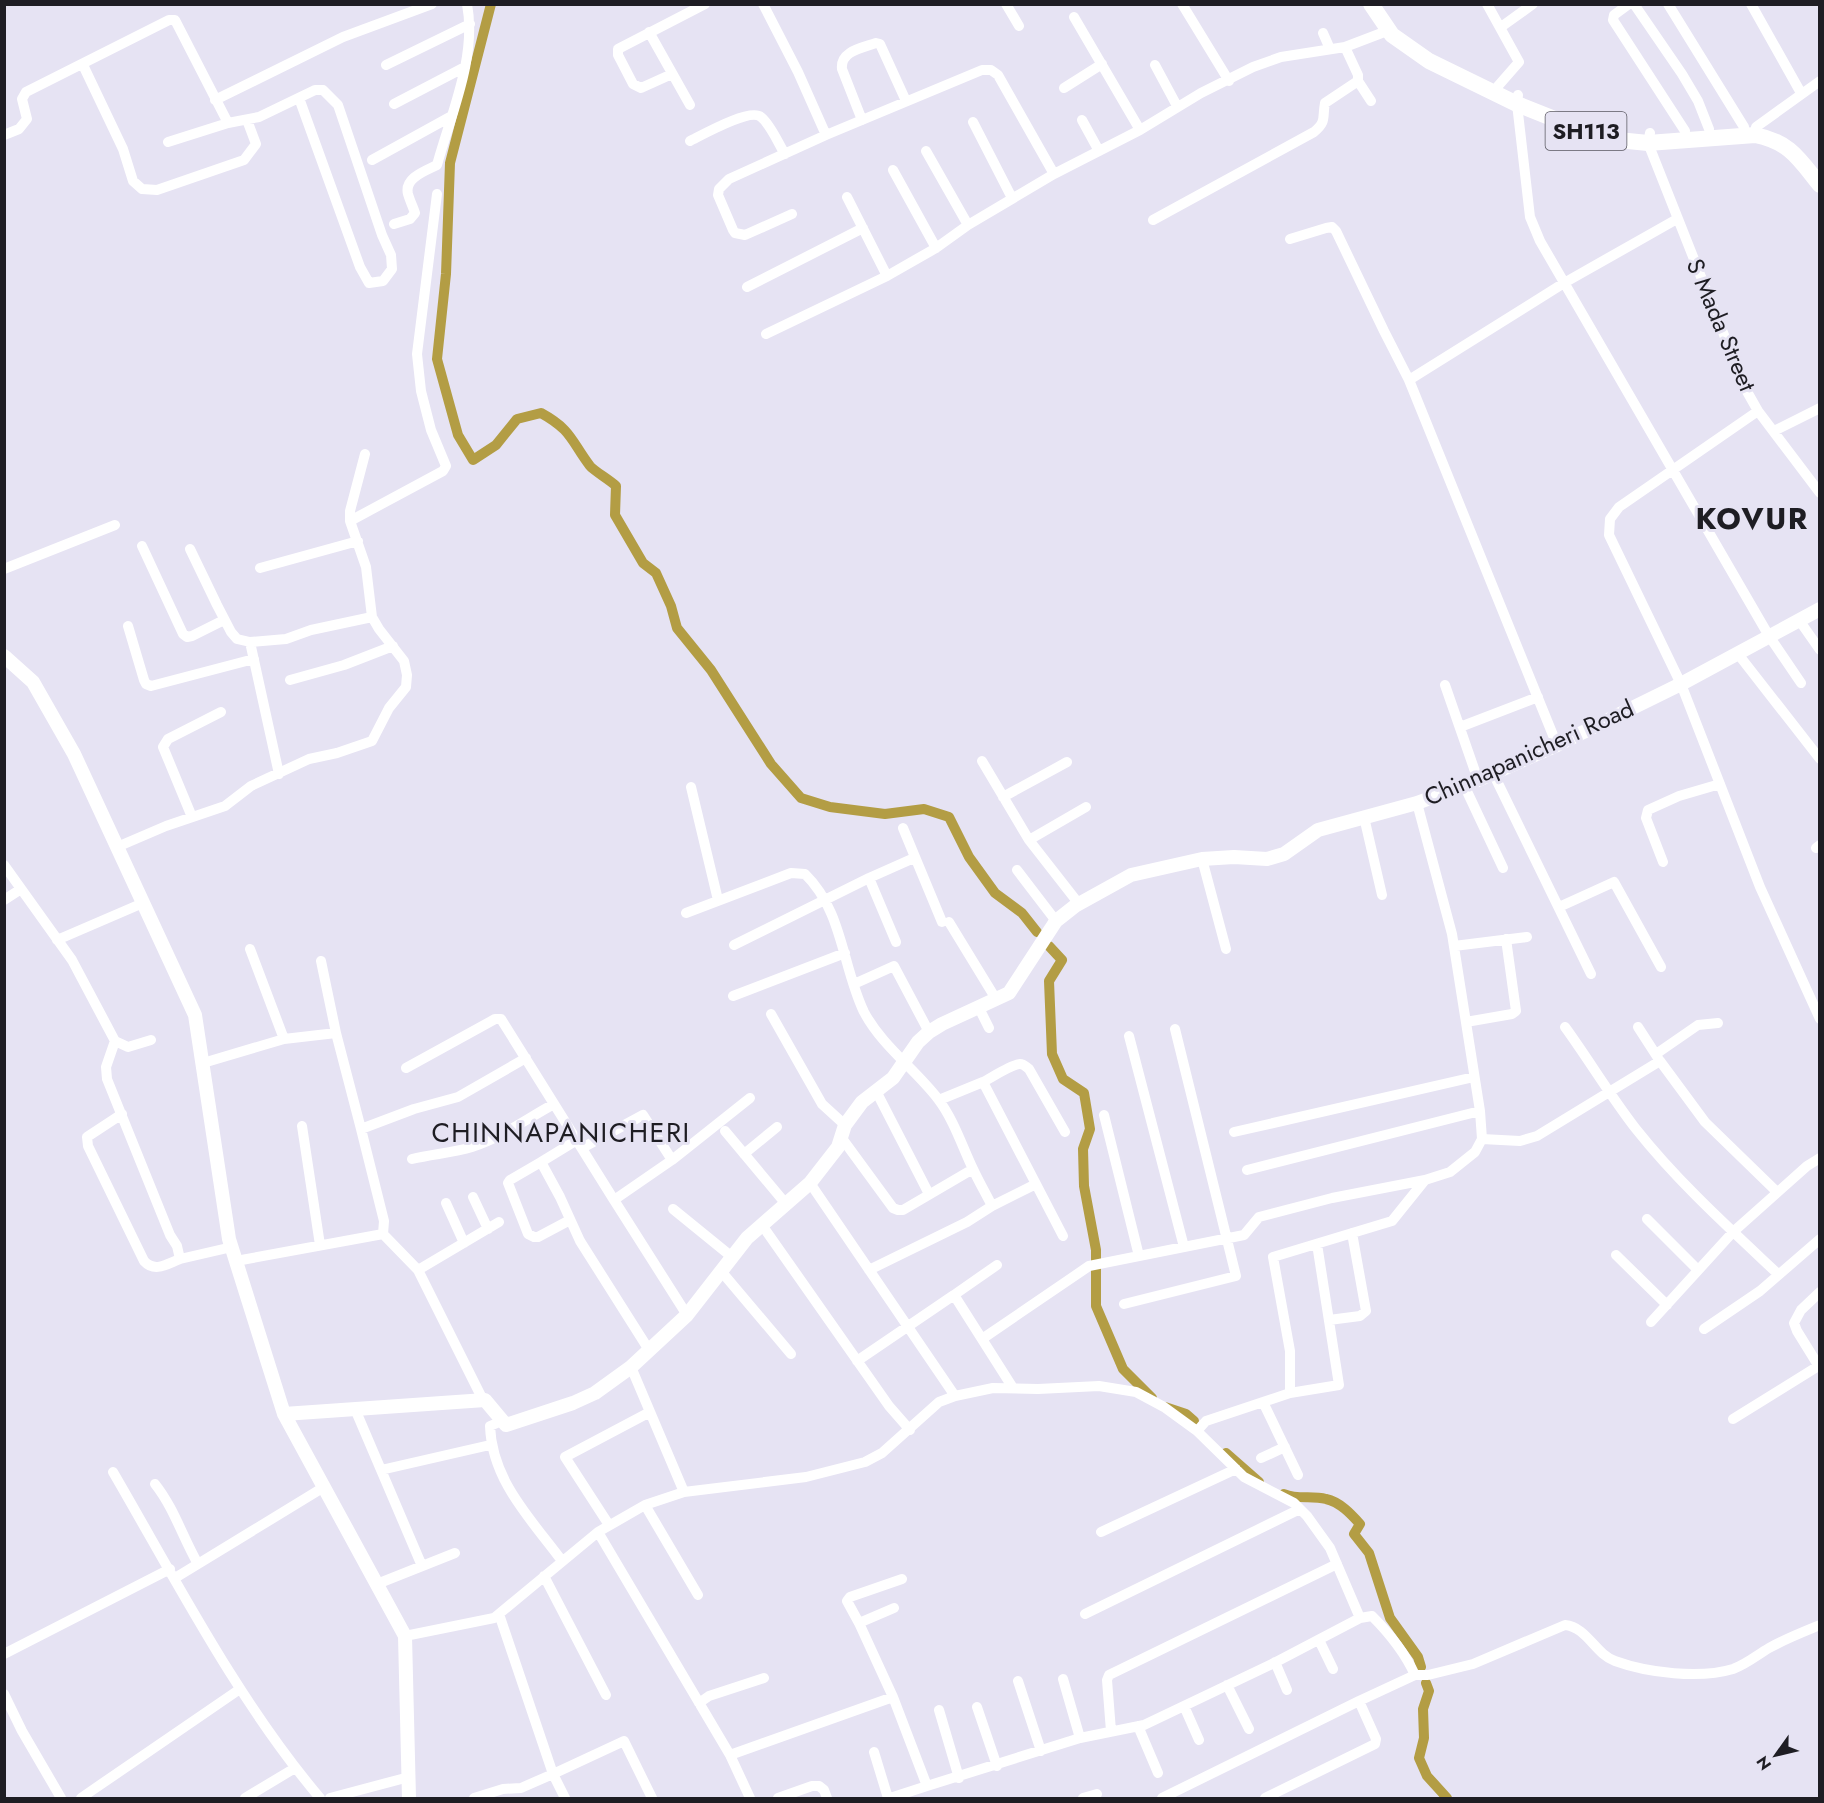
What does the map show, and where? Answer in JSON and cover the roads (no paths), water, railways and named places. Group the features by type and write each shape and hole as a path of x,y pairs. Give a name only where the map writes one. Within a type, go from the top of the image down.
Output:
{"main road":[{"name":"SH113","path":"1371,4 1387,31 1430,61 1582,130 1618,140 1755,135 1773,139 1786,146 1820,185"},
{"name":"SH113","path":"1382,4 1397,29 1434,54 1498,86 1517,100"},
{"name":"SH113","path":"1649,138 1709,129 1750,127 1776,131 1791,139 1820,171"}],"street":[{"path":"215,100 343,37 432,4"},
{"path":"394,224 410,219 415,213 408,194 408,185 415,177 437,165 465,67 470,24 467,4"},
{"path":"672,74 641,88 633,84 617,52 623,45 705,4"},
{"path":"763,4 798,72 826,135"},
{"path":"1006,4 1019,26"},
{"path":"1182,4 1229,81"},
{"path":"1487,4 1519,62 1498,86"},
{"path":"1501,27 1533,4"},
{"path":"1629,4 1614,15 1613,20 1685,131"},
{"path":"1634,4 1682,74 1698,101 1709,129"},
{"path":"1668,4 1750,127 1820,81"},
{"path":"1751,4 1801,93"},
{"path":"1074,17 1140,130"},
{"path":"4,135 19,129 27,119 22,99 26,92 169,20 175,20 228,123"},
{"path":"386,65 470,24"},
{"path":"766,334 887,276 936,248 1012,198 1252,67 1281,57 1345,47 1387,31"},
{"path":"650,32 690,105"},
{"path":"1323,33 1330,49"},
{"path":"862,120 842,69 841,61 844,56 852,52 876,43 880,44 906,101"},
{"path":"1345,47 1358,75 1358,81 1371,101"},
{"path":"1064,88 1102,64"},
{"path":"83,65 123,150 133,181 142,189 157,190 244,160 256,144 247,120"},
{"path":"1155,65 1177,106"},
{"path":"394,104 465,67"},
{"path":"792,213 745,235 740,234 733,230 718,195 719,189 729,179 826,135 982,70 991,70 998,75 1054,174"},
{"path":"1153,220 1314,132 1322,125 1325,118 1323,111 1325,104 1358,81"},
{"path":"168,142 228,123 247,120 315,90 322,90 338,105 382,235 391,255 392,269 383,281 369,283 360,267 299,98"},
{"path":"1517,100 1530,217 1540,241 1769,636 1802,683"},
{"path":"690,141 744,116 754,114 765,120 785,154"},
{"path":"372,160 450,117"},
{"path":"1082,120 1099,151"},
{"path":"973,122 1012,198"},
{"name":"S Mada Street","path":"1649,138 1677,219 1746,388 1758,411 1820,493"},
{"path":"926,151 968,225"},
{"path":"893,170 936,248"},
{"path":"350,521 443,471 446,466 431,430 421,391 417,354 437,194"},
{"path":"847,197 887,276"},
{"path":"1409,380 1564,283 1677,219"},
{"path":"1290,239 1326,228 1332,227 1336,231 1409,380 1557,745"},
{"path":"747,286 862,228"},
{"path":"1774,431 1820,408"},
{"path":"1758,411 1619,507 1610,519 1609,535 1681,684 1760,887 1820,1019"},
{"path":"117,847 166,826 225,806 251,786 309,759 337,753 372,741 389,708 406,687 407,675 404,661 372,617 366,567 350,521 350,512 365,454"},
{"path":"4,569 115,525"},
{"path":"260,568 358,541"},
{"path":"142,546 183,634 187,637 192,636 224,620"},
{"path":"190,549 224,620 237,639 250,642 286,639 311,630 372,617"},
{"name":"Chinnapanicheri Road","path":"502,1421 506,1425 573,1403 595,1393 649,1350 687,1315 747,1238 810,1183 838,1147 843,1131 862,1102 893,1078 918,1042 929,1032 1009,993 1056,921 1079,904 1131,875 1202,859 1234,857 1267,859 1284,854 1318,830 1417,803 1478,780 1557,745 1681,684 1820,609"},
{"path":"1799,620 1820,651"},
{"path":"128,626 144,680 151,686 254,659"},
{"path":"250,642 279,774"},
{"path":"290,680 393,646"},
{"path":"1738,654 1820,759"},
{"path":"4,656 33,682 74,754 195,1015 232,1247 284,1414 405,1636 409,1798"},
{"path":"1445,685 1478,780"},
{"path":"1460,727 1538,697"},
{"path":"192,817 163,747 168,739 221,712"},
{"path":"982,761 1029,840 1079,904"},
{"path":"1003,797 1067,762"},
{"path":"1493,773 1591,974"},
{"path":"1663,862 1646,818 1648,810 1679,796 1720,784"},
{"path":"1464,785 1503,868"},
{"path":"692,787 717,900"},
{"path":"982,1339 1089,1266 1244,1235 1259,1217 1332,1198 1425,1180 1450,1172 1475,1152 1482,1139 1480,1111 1454,946 1417,803"},
{"path":"1029,840 1086,807"},
{"path":"1364,817 1382,895"},
{"path":"903,828 914,858 946,922 996,999"},
{"path":"734,945 914,858"},
{"path":"1202,859 1226,949"},
{"path":"4,865 72,960 115,1041 128,1047 151,1040"},
{"path":"1017,870 1056,921"},
{"path":"686,913 791,873 805,874 810,878 831,911 864,1011 875,1029 903,1063 939,1100 960,1137 992,1206"},
{"path":"869,878 896,942"},
{"path":"1559,907 1614,882 1660,967"},
{"path":"4,900 21,889"},
{"path":"57,940 143,903"},
{"path":"1454,946 1527,937"},
{"path":"1466,1022 1514,1014 1516,1011 1506,939"},
{"path":"250,949 284,1039"},
{"path":"733,996 845,953"},
{"path":"321,961 336,1032 384,1221 383,1233 418,1269 483,1400 502,1421 490,1426 490,1445 507,1486 562,1561"},
{"path":"854,984 894,966 929,1032"},
{"path":"979,1008 989,1028"},
{"path":"771,1014 822,1104 843,1131 893,1208 903,1210 973,1169"},
{"path":"406,1068 499,1018 505,1022 687,1315"},
{"path":"1482,1139 1528,1140 1611,1091 1658,1058 1698,1025 1718,1023"},
{"path":"1565,1027 1635,1127 1663,1161 1778,1274"},
{"path":"1638,1027 1705,1122 1777,1192"},
{"path":"1124,1304 1236,1276 1175,1029"},
{"path":"203,1063 284,1039 336,1032"},
{"path":"1129,1035 1184,1247"},
{"path":"115,1041 106,1067 107,1079 170,1235 177,1246 180,1259"},
{"path":"361,1129 414,1109 458,1097 526,1058"},
{"path":"939,1100 1015,1066 1025,1065 1065,1132"},
{"path":"1234,1132 1474,1077"},
{"path":"983,1082 1063,1236"},
{"path":"876,1091 929,1194"},
{"path":"614,1200 672,1160 750,1098"},
{"path":"412,1159 479,1144 554,1104"},
{"path":"1247,1170 1480,1111"},
{"path":"122,1114 87,1137 88,1146 144,1261 149,1267 156,1268 180,1259 232,1247"},
{"path":"570,1220 534,1237 528,1233 508,1183 541,1162 643,1115 672,1160"},
{"path":"1104,1115 1140,1256"},
{"path":"302,1126 320,1245"},
{"path":"744,1154 777,1128"},
{"path":"725,1131 786,1204"},
{"path":"1651,1322 1733,1232 1807,1166 1820,1158"},
{"path":"541,1162 580,1241 649,1350"},
{"path":"1290,1393 1290,1350 1273,1257 1392,1221 1425,1180"},
{"path":"810,1183 955,1396"},
{"path":"869,1270 967,1222 992,1206 1036,1184"},
{"path":"473,1197 488,1229"},
{"path":"446,1203 464,1243"},
{"path":"673,1209 732,1257"},
{"path":"1647,1219 1698,1270"},
{"path":"418,1269 499,1222"},
{"path":"762,1225 889,1406 910,1430"},
{"path":"236,1261 383,1233"},
{"path":"1329,1320 1360,1316 1365,1311 1352,1233"},
{"path":"1704,1329 1760,1291 1820,1239"},
{"path":"1197,1431 1206,1421 1290,1393 1339,1385 1317,1244"},
{"path":"1616,1255 1667,1305"},
{"path":"857,1361 997,1265"},
{"path":"721,1271 791,1354"},
{"path":"1733,1419 1819,1365 1794,1323 1801,1310 1820,1292"},
{"path":"954,1295 1013,1388"},
{"path":"631,1366 684,1492"},
{"path":"405,1636 494,1618 598,1532 645,1505 684,1492 806,1477 865,1462 882,1453 939,1402 955,1396 993,1388 1099,1386 1136,1392 1164,1407 1197,1431 1244,1477 1294,1503 1330,1548 1360,1618"},
{"path":"284,1414 483,1400"},
{"path":"1263,1402 1298,1474"},
{"path":"355,1409 422,1566"},
{"path":"609,1525 565,1457 650,1412"},
{"path":"381,1470 490,1445"},
{"path":"1261,1458 1285,1448"},
{"path":"1101,1532 1236,1469"},
{"path":"113,1472 240,1689 295,1768 320,1798"},
{"path":"155,1484 170,1504 182,1534 198,1564"},
{"path":"4,1654 198,1564 324,1487"},
{"path":"645,1505 698,1595"},
{"path":"1085,1614 1300,1509"},
{"path":"598,1532 730,1755 750,1798"},
{"path":"377,1584 455,1553"},
{"path":"1111,1731 1107,1680 1109,1675 1337,1564"},
{"path":"544,1576 606,1695"},
{"path":"902,1579 850,1598 848,1601 893,1697 927,1786"},
{"path":"859,1623 894,1608"},
{"path":"499,1614 553,1774 566,1798"},
{"path":"874,1752 889,1798 998,1766 1080,1738 1138,1726 1275,1662 1360,1618 1372,1616 1390,1634 1408,1660 1415,1676"},
{"path":"1162,1798 1359,1701 1415,1676 1473,1664 1565,1625 1573,1626 1582,1632 1607,1658 1631,1667 1692,1674 1735,1668 1769,1648 1820,1625"},
{"path":"1319,1640 1333,1669"},
{"path":"1275,1662 1287,1690"},
{"path":"699,1703 709,1696 764,1678"},
{"path":"1063,1679 1080,1738"},
{"path":"1018,1681 1041,1751"},
{"path":"1227,1685 1249,1729"},
{"path":"81,1798 240,1689"},
{"path":"4,1694 22,1731 61,1798"},
{"path":"730,1755 893,1697"},
{"path":"1265,1798 1375,1744 1376,1739 1359,1701"},
{"path":"1184,1706 1199,1740"},
{"path":"977,1707 998,1766"},
{"path":"939,1710 959,1778"},
{"path":"1138,1726 1158,1773"},
{"path":"474,1798 503,1789 521,1788 624,1741 652,1798"},
{"path":"245,1798 295,1768"},
{"path":"330,1798 409,1777"},
{"path":"778,1798 812,1786 819,1786 824,1790 827,1798"},
{"path":"1083,1798 1097,1794"}],"waterway":[{"path":"491,4 450,163 446,274 437,359 458,435 473,460 496,445 517,419 541,413 559,425 570,436 590,466 616,486 615,515 643,563 656,573 671,606 677,628 711,670 771,764 801,798 830,807 885,814 924,809 949,817 969,857 995,893 1022,913 1037,932"},
{"path":"1049,946 1062,960 1049,981 1052,1054 1063,1079 1084,1093 1090,1129 1083,1149 1084,1186 1096,1250 1096,1306 1123,1369 1152,1398"},
{"path":"1165,1407 1186,1414 1194,1421"},
{"path":"1226,1453 1259,1482"},
{"path":"1284,1494 1331,1501 1345,1509 1360,1524 1354,1534 1369,1553 1390,1618 1418,1657 1421,1667"},
{"path":"1426,1683 1429,1691 1423,1709 1424,1738 1419,1758 1427,1776 1447,1798"}],"district":[{"name":"KOVUR","path":"1752,519"},
{"name":"CHINNAPANICHERI","path":"561,1133"}]}
